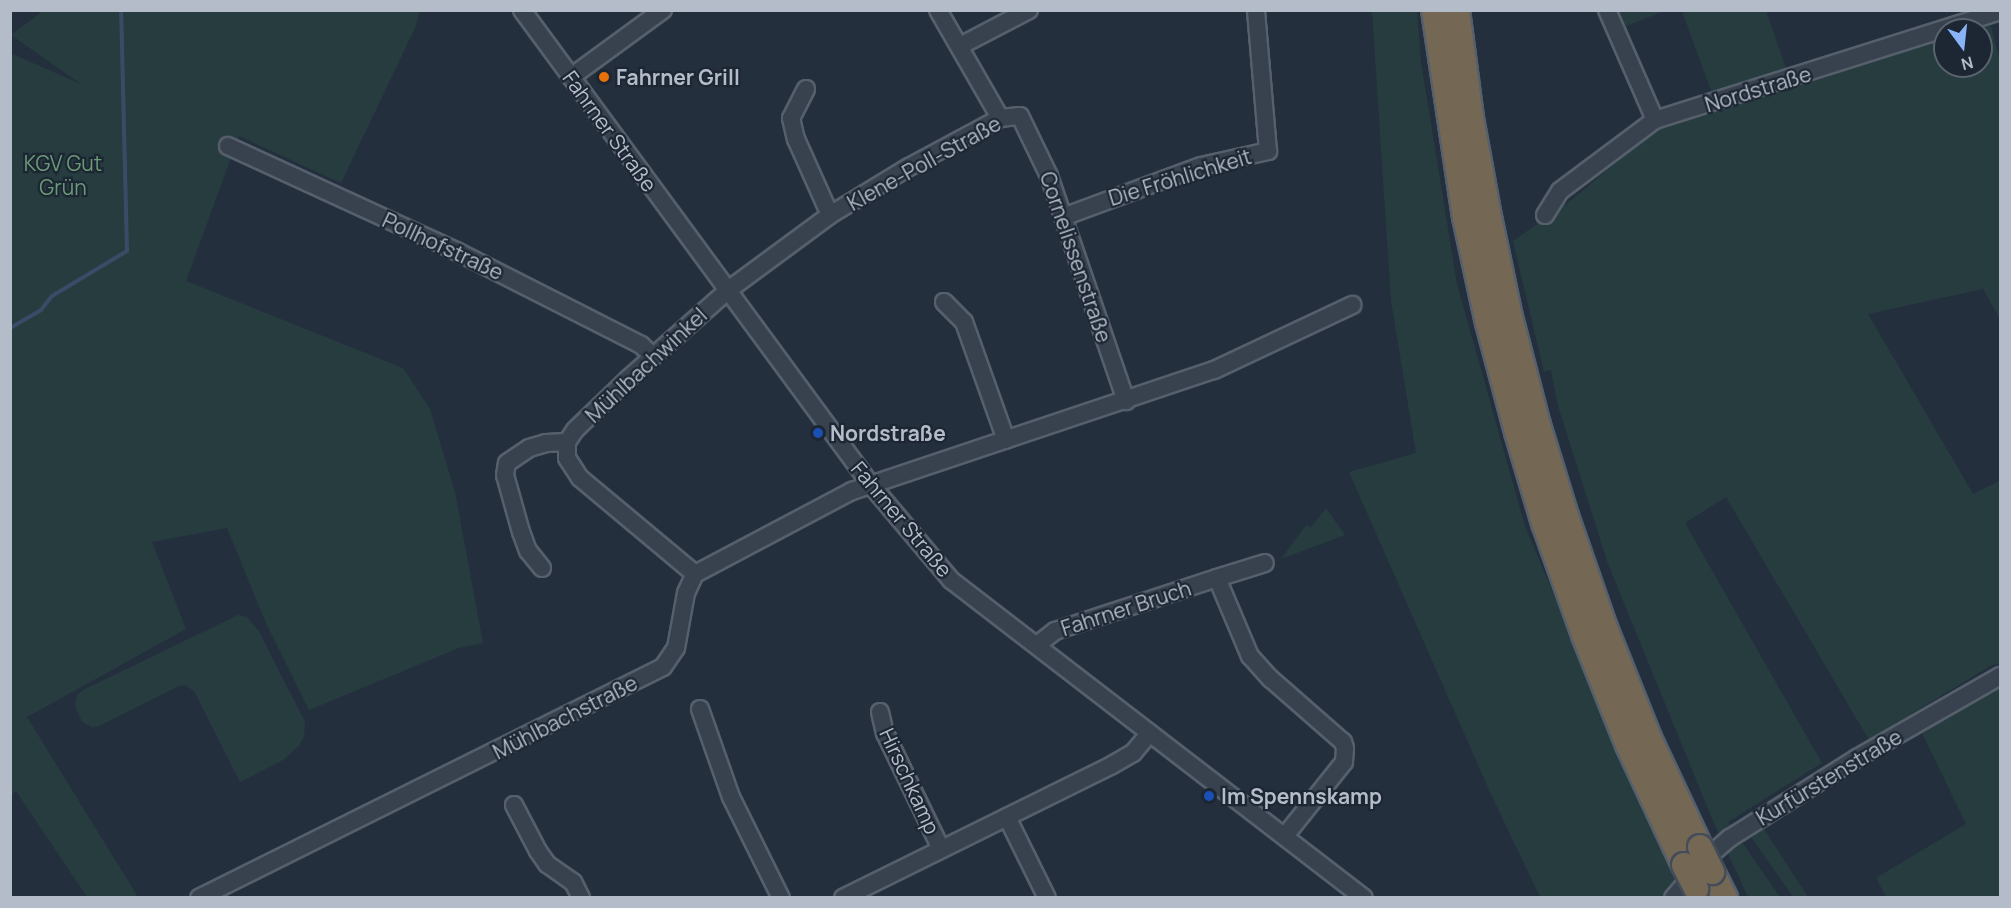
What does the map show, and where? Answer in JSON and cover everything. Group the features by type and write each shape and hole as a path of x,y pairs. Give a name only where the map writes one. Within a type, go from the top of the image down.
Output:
{"highway":[{"path":"1434,10 1465,217 1488,323 1516,432 1544,523 1584,635 1628,745 1698,893"},
{"path":"1457,10 1471,118 1488,212 1510,317 1538,425 1566,516 1605,628 1649,738 1725,897"}],"street":[{"name":"Fahrner Straße","path":"522,10 727,291 818,410 870,485 951,580 1364,897"},
{"path":"571,77 663,10"},
{"path":"938,10 1000,118"},
{"path":"960,46 1029,10"},
{"name":"Die Fröhlichkeit","path":"1063,217 1201,166 1268,150 1256,10"},
{"path":"1607,10 1655,120"},
{"name":"Nordstraße","path":"1545,214 1560,191 1655,120 2001,11"},
{"name":"Klene-Poll-Straße","path":"806,89 790,118 796,139 830,215"},
{"name":"Cornelissenstraße","path":"1020,116 1049,176 1126,401"},
{"name":"Klene-Poll-Straße","path":"727,291 830,215 909,167 1000,118 1020,116"},
{"name":"Pollhofstraße","path":"228,146 456,250 641,345 653,356"},
{"name":"Mühlbachwinkel","path":"567,442 575,430 653,356 727,291"},
{"path":"944,302 964,322 1006,441"},
{"path":"542,568 528,550 505,475 507,463 529,448 546,443 567,442 567,458 580,478 695,574 852,491 1214,370 1352,305"},
{"name":"Fahrner Bruch","path":"1037,645 1055,631 1265,563"},
{"name":"Mühlbachstraße","path":"199,897 663,667 676,648 686,593 695,574"},
{"name":"Fahrner Bruch","path":"1217,578 1250,656 1271,679 1343,742 1346,748 1344,762 1285,836"},
{"name":"Kurfürstenstraße","path":"1673,897 1709,856 1730,838 1857,758 2001,676"},
{"path":"700,709 731,797 781,897"},
{"name":"Hirschkamp","path":"880,712 885,733 941,849"},
{"path":"843,897 1133,753 1150,733"},
{"path":"514,805 538,851 548,864 573,882 581,897"},
{"path":"1007,817 1047,897"}],"green space":[{"name":"KGV Gut Grün","path":"43,11 420,11 415,28 341,183 239,136 186,281 403,368 430,409 455,492 483,643 459,648 309,710 265,621 227,528 152,542 186,629 27,717 138,897 87,897 16,791 11,795 10,53 81,84 11,35"},
{"path":"1372,11 1417,11 1421,62 1457,284 1525,526 1616,741 1686,897 1540,897 1489,790 1349,472 1416,453 1391,301"},
{"path":"1617,11 1664,11 1624,27"},
{"path":"1682,11 1766,11 1792,85 1933,38 1933,78 1993,78 1993,34 2000,61 2000,319 1983,289 1868,314 1973,494 1999,481 2000,663 1990,666 1869,740 1726,497 1685,523 1822,763 1728,822 1780,897 1748,897 1713,821 1608,564 1558,406 1551,370 1544,372 1513,241 1569,202 1657,128 1718,110"},
{"path":"1326,508 1345,535 1281,559 1306,525 1311,527"},
{"path":"238,615 247,617 259,631 305,722 304,736 300,745 283,760 240,782 194,691 185,685 99,726 92,727 82,722 75,706 77,695 83,690"},
{"path":"2000,687 2000,897 1886,897 1876,878 1966,824 1921,731"},
{"path":"1764,829 1808,897 1793,897 1751,837"}],"waterway":[{"path":"10,328 41,310 52,296 127,251 121,10"}],"place":[{"name":"Fahrner Grill","path":"604,77"},
{"name":"Nordstraße","path":"818,433"},
{"name":"Im Spennskamp","path":"1209,796"}]}
